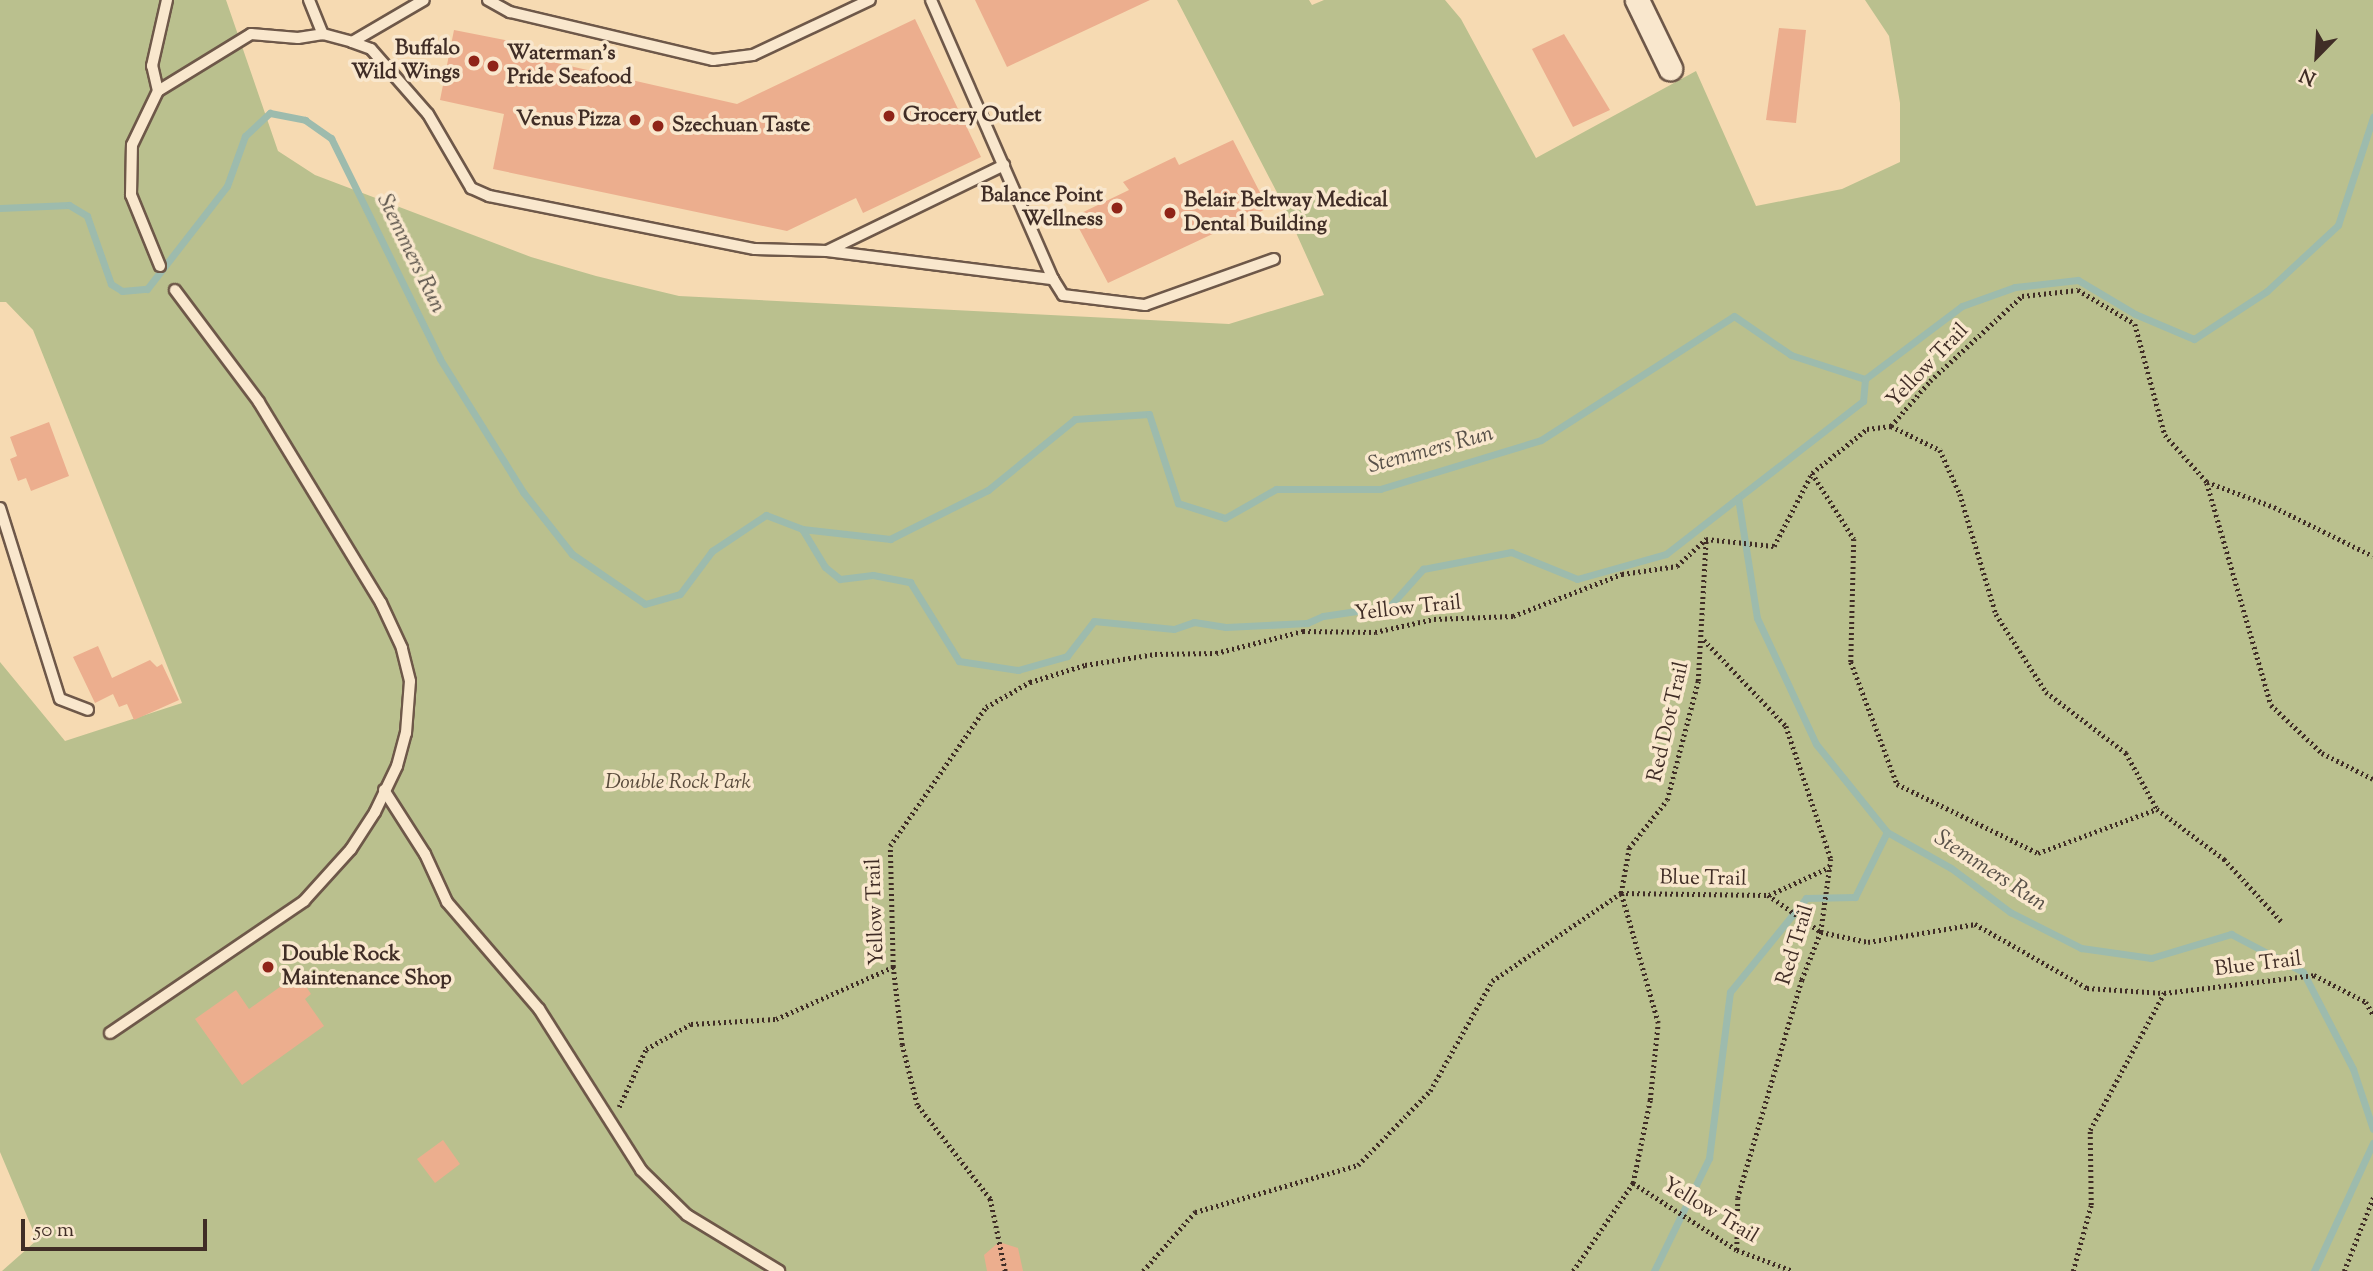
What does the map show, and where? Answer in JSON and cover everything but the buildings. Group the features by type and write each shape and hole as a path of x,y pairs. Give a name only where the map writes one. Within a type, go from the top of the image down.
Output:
{"street":[{"path":"1637,0 1670,68"}],"lane":[{"path":"158,91 152,66 167,0"},
{"path":"309,0 323,34"},
{"path":"352,42 424,0"},
{"path":"488,0 510,12 713,60 753,55 870,0"},
{"path":"930,0 1053,279 1063,295 1145,305 1274,259"},
{"path":"160,266 131,195 132,145 158,91 251,34 298,38 323,34 371,48 428,114 471,188 489,196 755,249 827,251 1053,279"},
{"path":"827,251 1004,165"},
{"path":"110,1033 304,901 351,849 384,790 406,733 410,681 402,648 346,541 259,402 176,290"},
{"path":"0,509 60,699 88,710"},
{"path":"384,790 425,854 447,902 539,1009 641,1170 687,1215 779,1271"}],"path":[{"name":"Yellow Trail","path":"1005,1271 990,1199 917,1105 902,1045 893,967 890,846 986,707 1030,682 1085,665 1155,654 1216,653 1303,631 1375,632 1434,619 1513,616 1622,574 1677,566 1706,539 1774,546 1812,473 1867,429 1891,426 1930,381 2022,296 2078,290 2135,324 2165,435 2207,482 2274,507 2373,556"},
{"path":"1891,426 1940,450 1960,494 1996,614 2046,692 2126,753 2157,809 2224,859 2282,922"},
{"path":"1812,473 1854,539 1851,662 1897,784 2038,853 2157,809"},
{"path":"2207,482 2271,705 2322,753 2373,779"},
{"name":"Red Dot Trail","path":"1633,1184 1650,1100 1658,1023 1621,893 1629,848 1667,800 1698,681 1703,639 1706,539"},
{"name":"Red Trail","path":"1703,639 1786,726 1830,867 1821,932 1801,980 1738,1198 1737,1250"},
{"path":"1768,895 1830,867"},
{"path":"1143,1271 1195,1212 1358,1165 1430,1091 1492,981 1621,893"},
{"name":"Blue Trail","path":"1621,893 1768,895 1821,932 1868,942 1975,924 2087,988 2164,993 2314,975 2366,1002 2373,1014"},
{"path":"611,1125 646,1049 691,1024 776,1019 893,967"},
{"path":"2073,1271 2091,1205 2090,1130 2164,993"},
{"name":"Yellow Trail","path":"1573,1271 1633,1184 1737,1250 1793,1271"},
{"path":"2344,1271 2373,1198"}],"green space":[{"name":"Double Rock Park","path":"0,0 226,0 278,151 315,175 531,257 596,276 679,296 1229,324 1324,295 1284,206 1177,0 1309,0 1312,5 1324,0 1445,0 1461,19 1536,158 1696,71 1756,206 1842,189 1900,162 1900,103 1889,36 1865,0 2373,0 2373,1271 2,1271 37,1240 0,1152 0,662 65,741 182,703 33,330 6,302 0,302"}],"waterway":[{"name":"Stemmers Run","path":"0,208 69,205 87,216 111,284 122,291 147,289 227,186 245,136 270,113 305,120 331,138 440,359 523,492 572,554 645,604 680,594 712,551 766,515 802,529 890,539 988,490 1075,419 1149,414 1178,503 1225,518 1276,489 1380,489 1541,440 1734,316 1791,355 1865,379"},
{"path":"1865,379 1962,306 2015,287 2078,280 2135,314 2194,339 2267,291 2338,225 2373,117"},
{"name":"Stemmers Run","path":"1865,379 1863,401 1738,498 1757,618 1816,744 1887,832 1951,868 2010,912 2081,948 2151,958 2231,934 2303,972 2353,1069 2373,1129"},
{"name":"Stemmers Run","path":"802,529 825,567 840,579 873,575 910,582 959,661 1018,670 1067,656 1094,621 1174,629 1194,622 1226,627 1307,623 1323,616 1390,606 1423,569 1511,552 1577,579 1666,554 1738,498"},
{"path":"1654,1271 1709,1158 1730,992 1806,898 1855,897 1887,832"},
{"name":"Stemmers Run","path":"2314,1271 2373,1143"}],"place":[{"name":"Buffalo Wild Wings","path":"474,61"},
{"name":"Waterman’s Pride Seafood","path":"493,66"},
{"name":"Grocery Outlet","path":"889,116"},
{"name":"Venus Pizza","path":"635,120"},
{"name":"Szechuan Taste","path":"658,126"},
{"name":"Balance Point Wellness","path":"1117,208"},
{"name":"Belair Beltway Medical Dental Building","path":"1170,213"},
{"name":"Double Rock Maintenance Shop","path":"268,967"}]}
